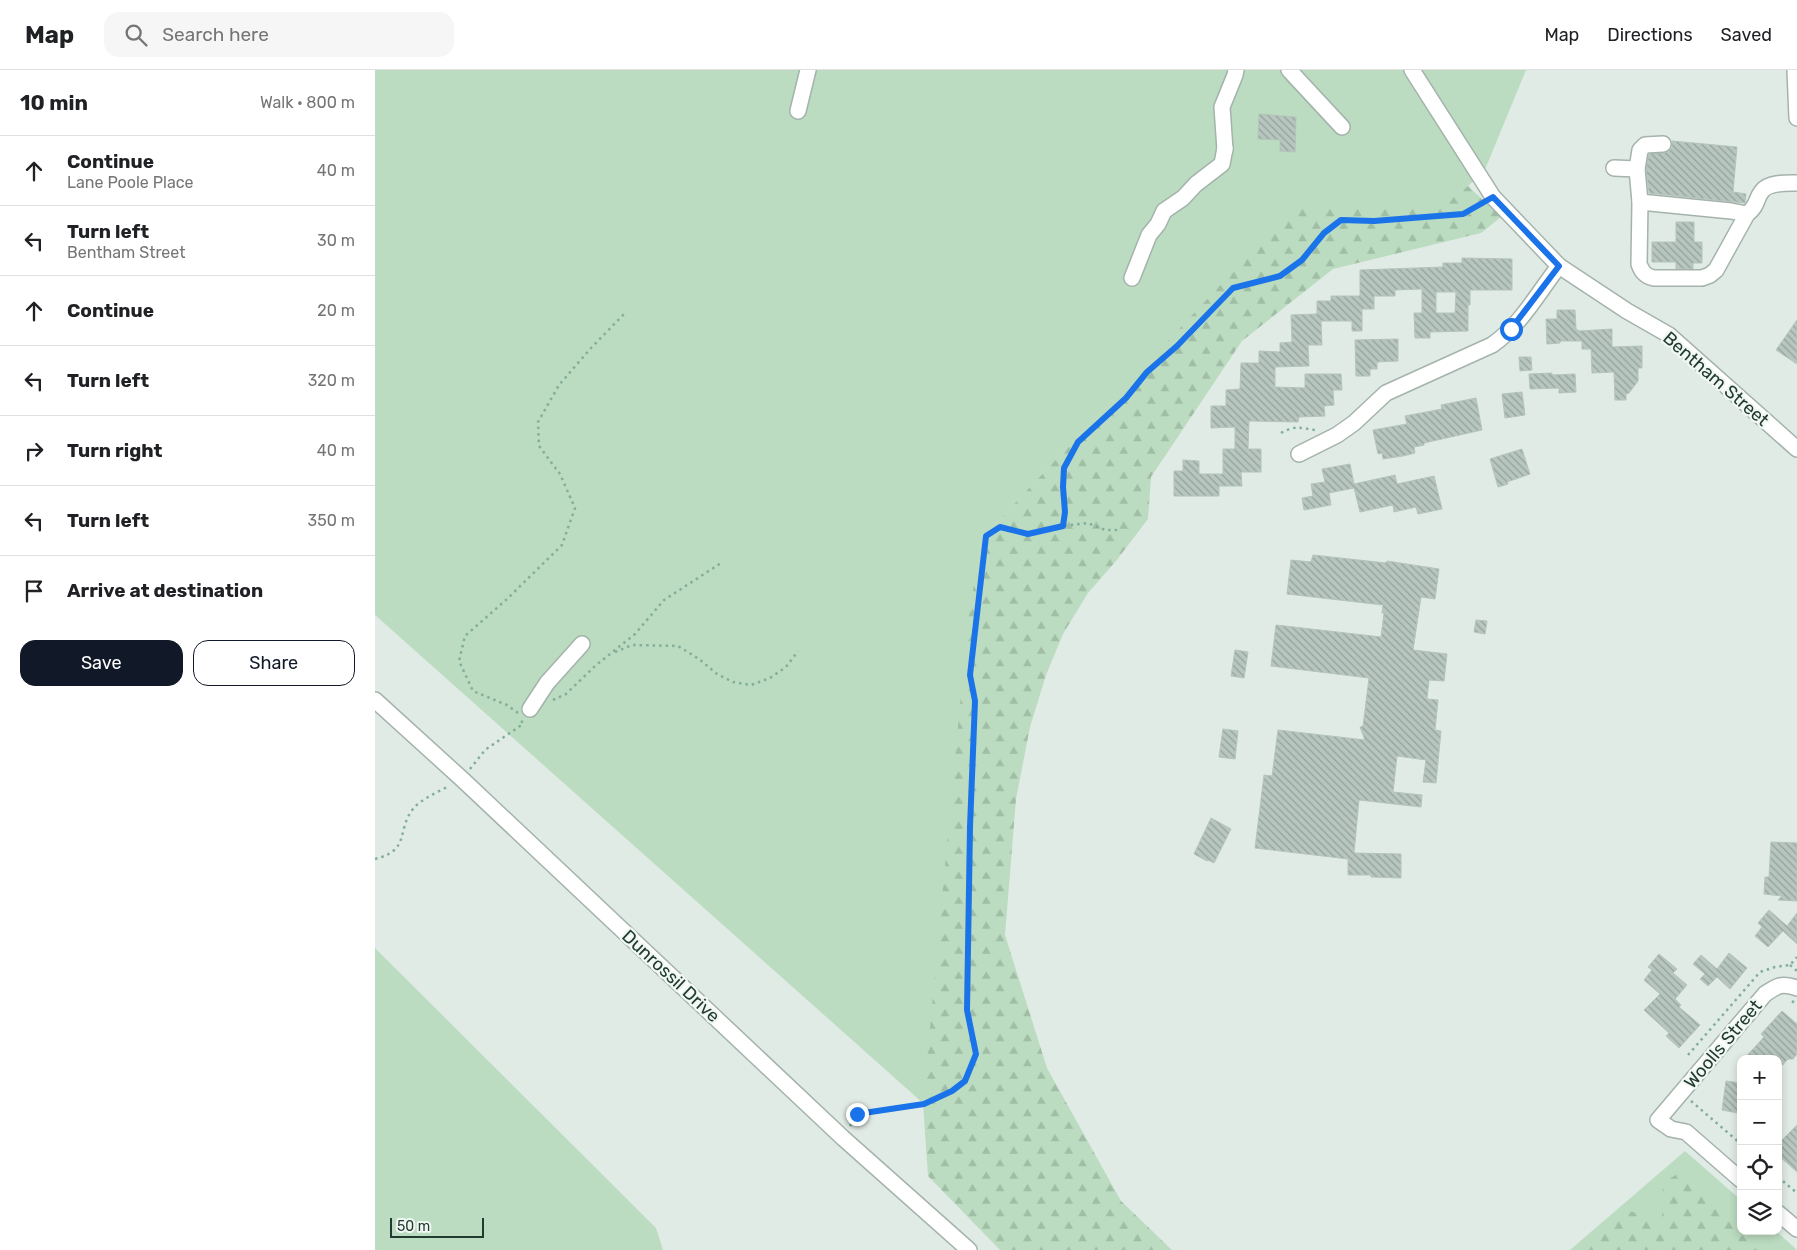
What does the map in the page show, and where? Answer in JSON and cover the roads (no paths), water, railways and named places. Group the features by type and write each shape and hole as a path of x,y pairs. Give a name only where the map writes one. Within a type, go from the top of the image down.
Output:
{"street":[{"path":"798,111 808,70"},
{"path":"1132,278 1149,235 1164,211 1183,198 1196,184 1222,164 1225,149 1222,107 1235,75 1235,70"},
{"path":"1289,70 1342,128"},
{"name":"Bentham Street","path":"1412,70 1493,197 1559,266 1627,311 1669,335 1797,449"},
{"path":"1795,70 1797,118"},
{"path":"1663,144 1645,145 1640,150 1637,169 1640,202 1639,264 1642,272 1649,277 1702,278 1709,275 1715,270 1747,214 1755,208 1762,190 1769,185 1797,183"},
{"path":"1614,168 1637,169"},
{"path":"1640,202 1747,214"},
{"path":"1299,454 1337,435 1354,424 1386,393 1492,345 1511,329 1559,266"},
{"path":"525,712 547,683 582,644"},
{"name":"Dunrossil Drive","path":"375,700 463,780 843,1138 969,1250"},
{"name":"Woolls Street","path":"1737,1177 1686,1132 1671,1129 1657,1120 1765,994 1775,987 1786,984 1797,988"},
{"path":"1782,1216 1797,1229"}]}
